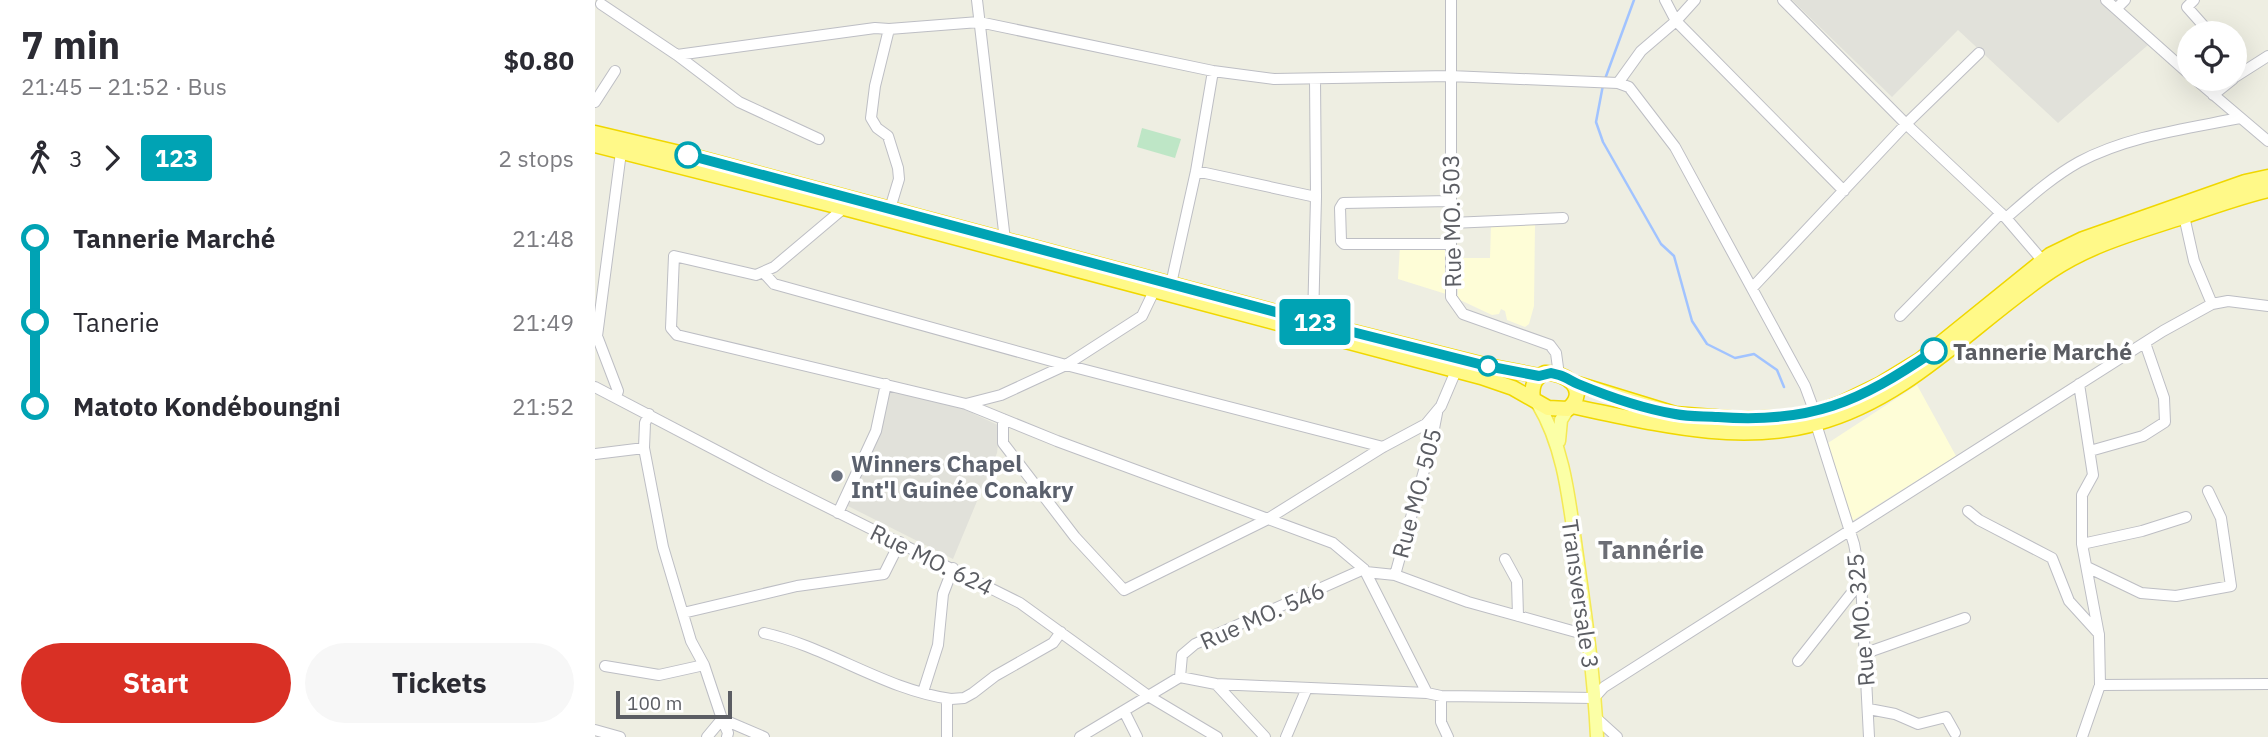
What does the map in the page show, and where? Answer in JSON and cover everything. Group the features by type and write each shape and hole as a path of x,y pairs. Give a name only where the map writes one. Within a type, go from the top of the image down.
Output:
{"highway":[{"path":"595,133 688,155 1154,291 1458,365 1539,376 1551,373 1574,383 1675,414 1738,419 1815,418 1845,414 1890,392 1938,360 2036,282 2088,250 2183,216 2268,190"},
{"path":"595,145 844,208 888,214 1005,240 1313,322 1458,365 1557,410 1570,407 1672,426 1736,432 1781,430 1815,418 1879,385 1920,360 2042,260 2084,239 2233,186 2268,177"},
{"path":"1536,401 1532,391 1539,376"},
{"path":"1570,407 1577,397 1574,383"}],"main road":[{"name":"Transversale 3","path":"1536,401 1559,451 1588,633 1597,737"},
{"name":"Transversale 3","path":"1559,451 1561,421 1570,407"}],"street":[{"path":"977,0 1005,240"},
{"name":"Rue MO. 503","path":"1451,0 1451,297 1463,314 1475,320 1530,336 1550,345 1556,353 1559,375"},
{"path":"1665,0 1676,21 1844,191"},
{"path":"677,55 875,28 979,22 1213,71 1274,79 1450,76 1609,82 1695,0"},
{"path":"1783,0 1906,124 2003,216 2042,260"},
{"path":"2106,0 2177,63"},
{"path":"2116,9 2125,0"},
{"path":"2194,0 2187,6 2200,21"},
{"path":"598,5 677,55 739,102 819,139"},
{"path":"888,214 899,179 898,168 888,136 877,128 871,118 875,86 889,29"},
{"path":"1752,288 1906,124 1979,53"},
{"path":"2247,66 2268,56"},
{"path":"595,102 615,71"},
{"path":"1171,284 1196,171 1213,71"},
{"path":"1313,322 1315,79"},
{"name":"Rue MO. 325","path":"1609,82 1629,87 1675,147 1805,386 1850,533 1861,581 1869,737"},
{"path":"2208,91 2268,141"},
{"path":"2213,95 2217,91"},
{"path":"1900,316 2003,216 2077,163 2111,147 2154,135 2240,118"},
{"path":"616,397 618,391 597,336 621,152"},
{"path":"1196,171 1316,197"},
{"path":"1451,201 1343,203 1341,208 1341,240 1344,244 1451,244"},
{"path":"844,208 774,267 756,275 674,256 671,328 677,335 966,404 1057,441 1333,543 1365,571 1427,693"},
{"path":"2183,216 2194,261 2212,304"},
{"path":"1451,223 1563,218"},
{"path":"762,272 774,284 1066,365 1383,446"},
{"path":"966,404 1001,395 1066,365 1142,316 1154,291"},
{"path":"1080,737 1180,677 1216,684 1427,693 1441,696 1594,698 1604,687 1850,533 2079,384 2212,304 2228,301 2268,306"},
{"path":"2090,451 2143,436 2165,422 2164,398 2145,343"},
{"path":"1003,419 1003,443 1075,537 1124,590 1266,520 1383,446 1426,424 1437,411 1458,365"},
{"path":"838,513 876,431 886,384"},
{"path":"2079,384 2094,475 2082,495 2083,544 2099,635 2100,685 2082,737"},
{"name":"Rue MO. 624","path":"595,387 1020,604 1150,697 1217,737"},
{"path":"992,414 991,407 1001,395"},
{"name":"Rue MO. 505","path":"1395,575 1430,449 1437,411"},
{"path":"649,414 645,423 644,448 663,547 691,641 704,665 728,733 727,737"},
{"path":"595,454 644,448"},
{"path":"2087,567 2141,593 2176,596 2231,586 2221,518 2208,491"},
{"path":"1968,511 1979,520 2052,558 2069,601 2099,635"},
{"path":"2083,544 2142,531 2186,517"},
{"path":"683,612 797,586 884,574 900,542"},
{"path":"1506,559 1517,581 1518,616"},
{"path":"923,692 938,645 943,594 953,568"},
{"path":"1365,571 1395,575 1468,602 1588,633"},
{"name":"Rue MO. 546","path":"1180,677 1182,655 1195,644 1365,571"},
{"path":"1798,661 1861,581"},
{"path":"1863,654 1965,618"},
{"path":"764,633 793,639 870,674 947,699 964,698 973,693 995,676 1053,643 1061,632"},
{"path":"604,666 659,675 704,665"},
{"path":"1216,684 1265,737"},
{"path":"2100,685 2268,684"},
{"path":"1286,737 1307,688"},
{"path":"1441,696 1441,722 1448,737"},
{"path":"947,699 947,737"},
{"path":"1868,709 1895,714 1918,724 1946,718 1955,733"},
{"path":"1124,711 1137,737"},
{"path":"1596,718 1617,737"},
{"path":"707,737 722,719"},
{"path":"722,719 764,737"},
{"path":"595,730 620,737"}],"shaded area":[{"path":"1792,0 2101,0 2148,45 2058,123 1958,30 1892,97"},
{"path":"1142,128 1181,139 1175,158 1137,147"},
{"path":"1491,224 1535,224 1534,306 1529,324 1525,327 1507,320 1505,311 1501,309 1499,314 1492,315 1458,299 1458,258 1490,258"},
{"path":"1400,246 1446,248 1446,294 1398,279"},
{"path":"1917,385 1956,456 1852,521 1828,443"},
{"path":"889,390 965,406 974,414 1000,426 997,453 953,559 844,504 882,428"}],"waterway":[{"path":"1605,79 1634,0"},
{"path":"1603,85 1596,122 1603,142 1661,244 1674,256 1692,321 1707,344 1735,358 1754,354 1777,370 1784,387"}],"bus line":[{"name":"123","path":"688,155 1487,366 1539,376 1545,373 1559,375 1608,395 1675,414 1759,419 1815,412 1842,403 1879,385 1934,351"}],"place":[{"name":"Tannerie Marché","path":"1934,351"},
{"name":"Winners Chapel Int'l Guinée Conakry","path":"837,476"}],"district":[{"name":"Tannérie","path":"1651,549"}]}
